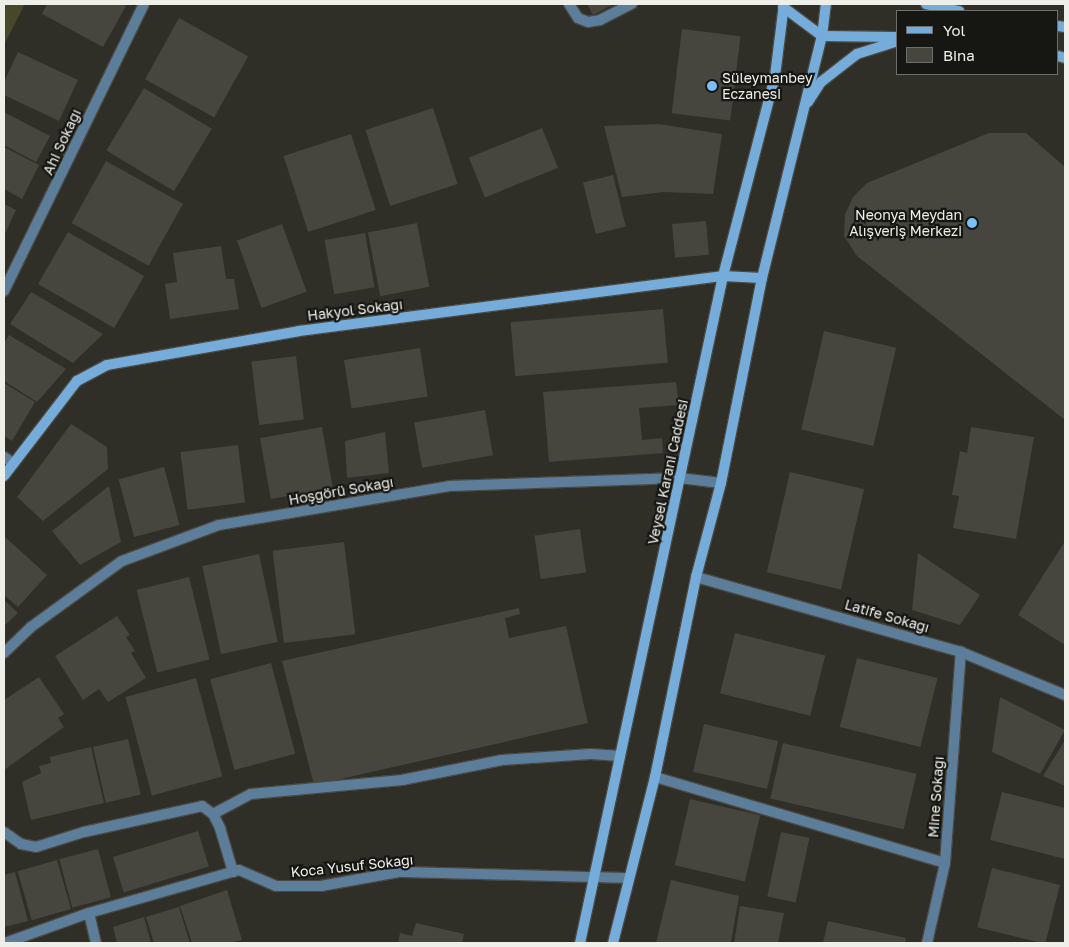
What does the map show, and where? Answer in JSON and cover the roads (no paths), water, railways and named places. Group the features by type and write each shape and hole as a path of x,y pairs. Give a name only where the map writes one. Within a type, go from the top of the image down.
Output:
{"main road":[{"path":"613,943 655,777 696,577 721,483 762,278 822,36 826,4"},
{"path":"926,4 954,10"},
{"path":"786,5 822,36 896,39"},
{"name":"Veysel Karani Caddesi","path":"580,943 723,276 775,76 786,5"},
{"path":"803,109 821,82 838,66 857,54 896,40"},
{"name":"Hakyol Sokağı","path":"4,476 8,460 77,381 107,364 299,330 723,276 762,278"}],"street":[{"name":"Ahi Sokağı","path":"4,291 144,4"},
{"path":"570,4 578,18 588,22 600,20 632,4"},
{"name":"Hoşgörü Sokağı","path":"4,653 32,628 122,561 219,525 449,486 680,478 721,483"},
{"name":"Latife Sokağı","path":"696,577 961,652 1065,695"},
{"name":"Mine Sokağı","path":"927,943 945,862 961,652"},
{"path":"213,814 251,794 402,780 502,760 591,754 620,756"},
{"path":"655,777 945,862"},
{"path":"4,832 21,844 36,847 193,806 202,806 213,814 233,872"},
{"name":"Koca Yusuf Sokağı","path":"5,943 89,913 239,870 276,886 321,886 398,872 594,875 628,878"},
{"path":"89,913 96,943"}],"place":[{"name":"Süleymanbey Eczanesi","path":"712,86"},
{"name":"Neonya Meydan Alışveriş Merkezi","path":"972,223"}]}
